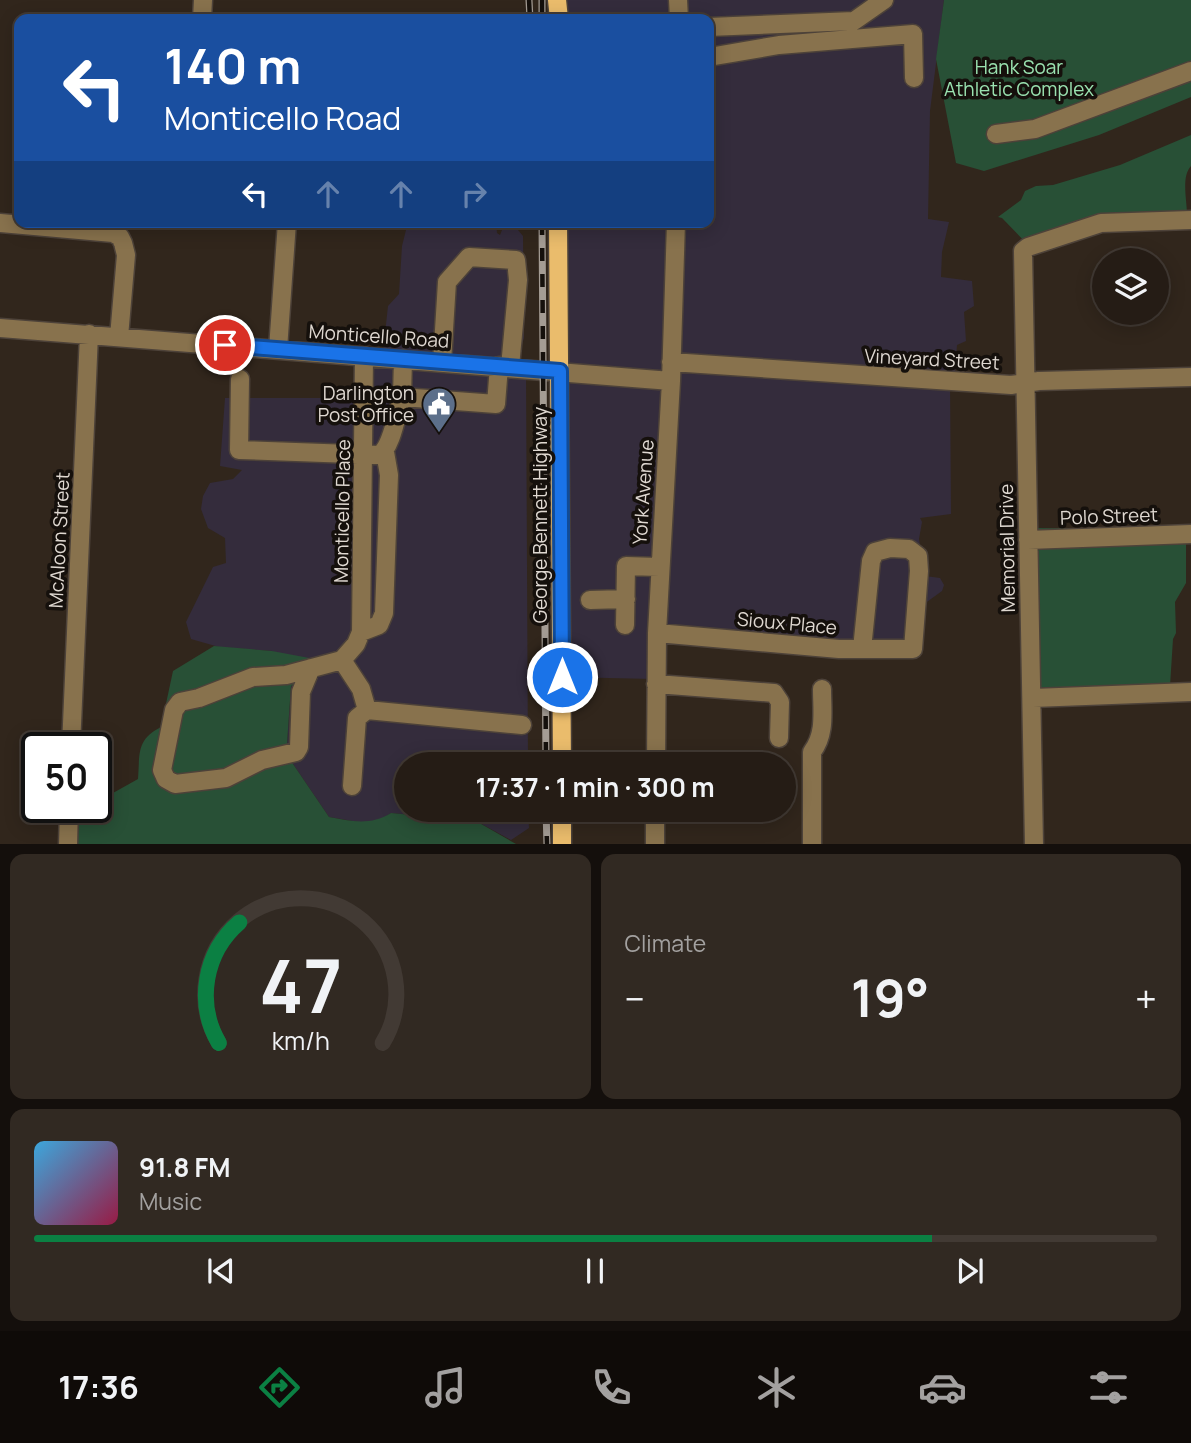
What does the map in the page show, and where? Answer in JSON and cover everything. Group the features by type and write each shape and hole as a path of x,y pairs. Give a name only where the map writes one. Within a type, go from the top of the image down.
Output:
{"main road":[{"name":"George Bennett Highway","path":"558,228 562,752"},
{"path":"562,822 562,844"}],"street":[{"path":"714,27 854,21 884,0"},
{"path":"714,56 779,45 913,34 914,78"},
{"path":"996,134 1035,129 1191,71"},
{"name":"Memorial Drive","path":"1034,844 1023,251 1101,223 1191,219"},
{"path":"56,228 113,233 120,237 126,255 119,337"},
{"path":"278,349 287,228"},
{"name":"York Avenue","path":"656,752 659,567 671,381 676,228"},
{"path":"402,397 496,404 518,280 516,260 469,257 447,282 442,362"},
{"name":"Monticello Road","path":"0,328 671,381"},
{"name":"McAloon Street","path":"72,732 89,334"},
{"name":"Monticello Place","path":"361,632 364,356"},
{"path":"311,668 301,692 299,747 296,752 262,760 226,778 175,785 166,779 162,770 174,710 180,702 253,677 286,675 311,668 342,660 356,644 361,632 379,625 384,613 389,475 385,452 402,397 403,359"},
{"name":"Vineyard Street","path":"671,362 1012,385 1191,377"},
{"path":"240,379 239,450 363,455 379,455 385,452"},
{"name":"Polo Street","path":"1028,540 1191,534"},
{"name":"Sioux Place","path":"657,633 862,649 913,649 919,571 918,556 909,549 890,548 875,552 871,561 862,649"},
{"path":"625,625 626,566 659,567"},
{"path":"590,600 626,599"},
{"path":"342,660 361,688 367,710"},
{"path":"656,684 774,693 780,702 779,738"},
{"path":"812,844 812,752 822,734 822,689"},
{"path":"1032,698 1191,692"},
{"path":"352,786 356,718 367,710 522,725"},
{"path":"655,822 655,844"},
{"path":"68,844 69,823"}],"shaded area":[{"path":"556,0 944,0 930,111 928,219 949,222 942,252 941,277 972,281 974,306 964,312 966,341 957,345 955,374 950,378 951,514 920,518 922,522 919,539 925,576 940,578 944,585 942,591 924,604 912,647 659,633 654,679 562,677 557,228 714,228 714,14 556,14"},
{"path":"406,228 497,228 500,235 503,228 516,228 523,236 524,338 517,361 526,366 528,752 394,752 394,813 381,820 364,823 329,817 293,764 287,744 291,686 310,677 272,651 219,647 191,639 186,622 213,567 226,563 225,538 208,528 201,509 203,496 210,483 233,479 242,470 220,466 225,398 358,398 361,354 383,352 388,306 399,294 402,246"},
{"path":"478,822 529,822 529,828 511,840"}],"green space":[{"name":"Hank Soar Athletic Complex","path":"944,0 1191,0 1191,97 1099,135 984,171 956,163 936,59"},
{"path":"1191,135 1191,166 1185,182 1187,214 1028,245 998,217 1021,200 1025,191 1036,186 1053,185 1120,165"},
{"path":"1029,528 1186,529 1186,583 1175,602 1176,633 1173,639 1170,686 1030,691"},
{"path":"214,646 272,651 320,660 310,677 291,686 287,744 293,764 329,817 368,821 391,813 394,813 394,822 478,822 516,844 65,844 66,823 112,823 112,793 138,779 143,742 161,727 173,671"}],"railway":[{"path":"529,0 530,14"},
{"path":"542,0 542,14"},
{"path":"542,228 546,752"},
{"path":"546,822 547,844"}],"place":[{"name":"Darlington Post Office","path":"439,434"}],"route":[{"path":"225,345 560,371 562,677"}]}
